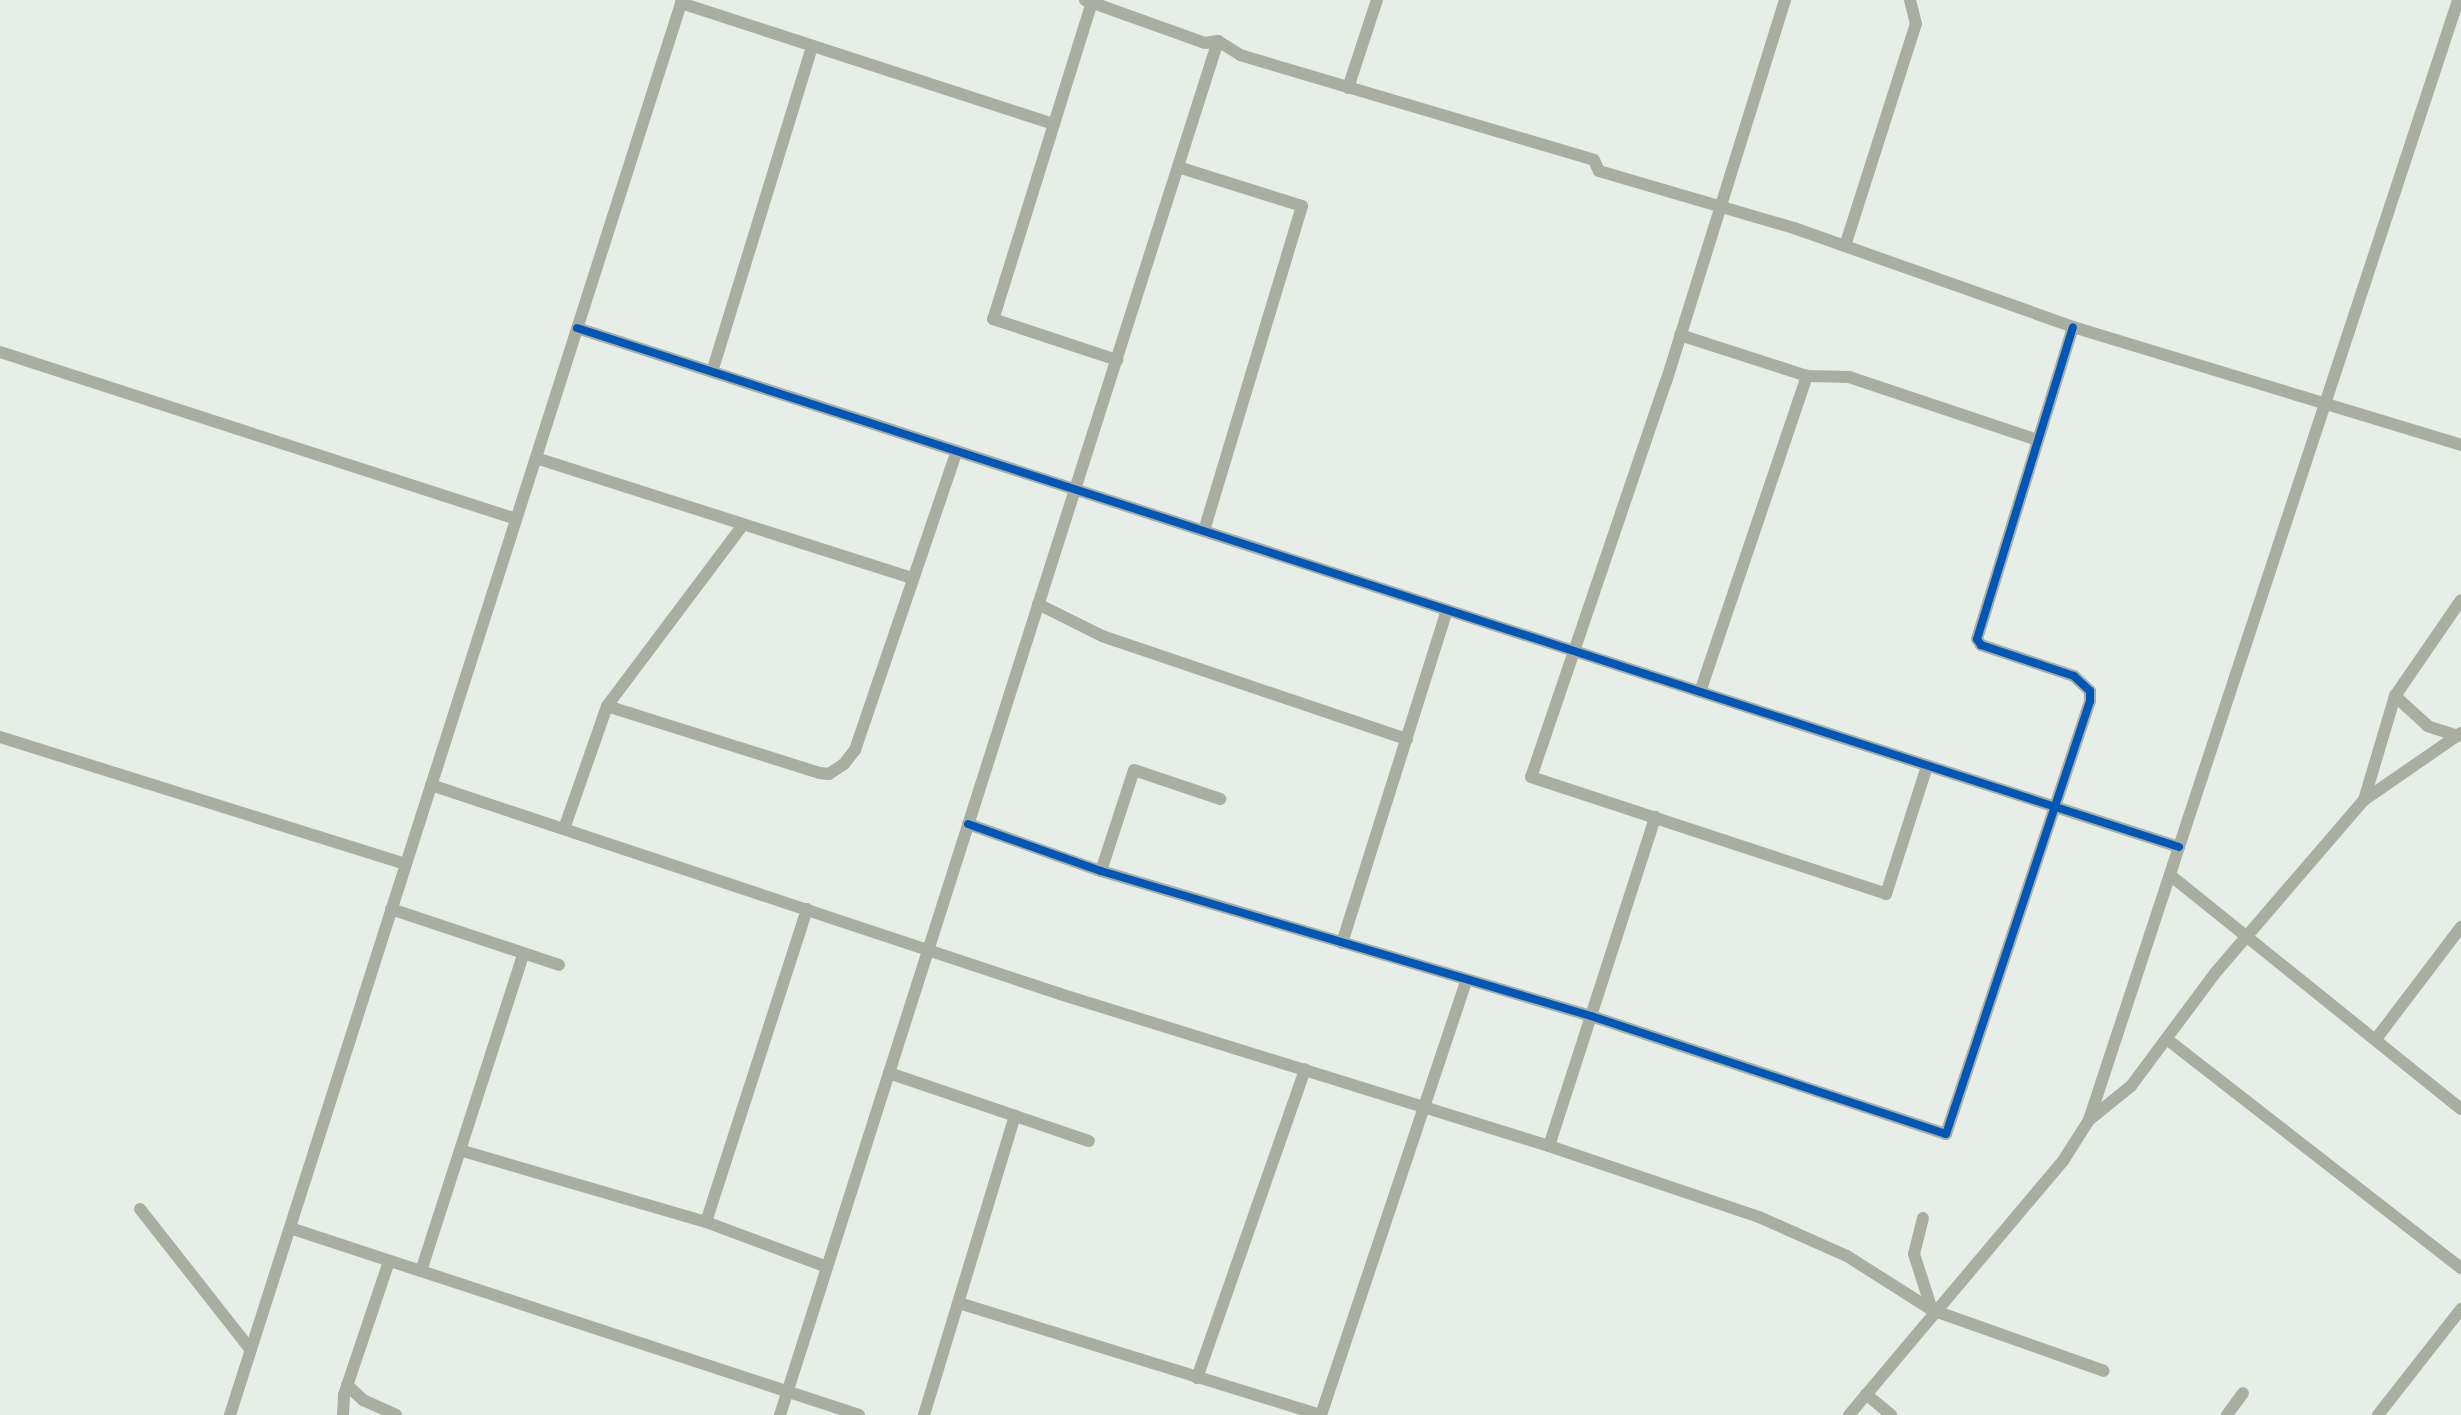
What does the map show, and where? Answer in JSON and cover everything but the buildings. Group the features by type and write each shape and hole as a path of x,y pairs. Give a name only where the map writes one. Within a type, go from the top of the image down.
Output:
{"street":[{"path":"1348,88 1377,0"},
{"path":"1785,0 1680,335 1531,777 1886,894 1927,766"},
{"path":"1845,246 1916,24 1910,0"},
{"path":"1849,1415 2063,1161 2089,1120 2458,0"},
{"path":"230,1415 681,1 1054,124"},
{"path":"1117,360 993,319 1089,1 1205,43 1218,41 1240,55 1594,160 1599,171 1845,246 2073,327 2461,445"},
{"path":"780,1415 1218,41"},
{"path":"712,372 812,46"},
{"path":"1178,167 1302,206 1204,531"},
{"path":"968,824 1101,871 1591,1016 1946,1134 2090,691 2074,676 1977,639 2073,327"},
{"path":"577,328 2179,847"},
{"path":"1680,335 1807,376 1849,377 2037,440"},
{"path":"0,352 516,519"},
{"path":"1700,692 1807,376"},
{"path":"607,706 709,742 829,774 855,750 910,577 957,451"},
{"path":"536,458 910,577"},
{"path":"564,829 607,706 743,525"},
{"path":"2364,800 2395,696 2461,600"},
{"path":"1038,604 1102,636 1407,739"},
{"path":"1342,943 1447,610"},
{"path":"2395,696 2428,726 2460,735"},
{"path":"2089,1120 2131,1086 2246,936 2364,800 2460,735"},
{"path":"0,737 406,864"},
{"path":"1101,871 1134,770 1220,799"},
{"path":"431,785 807,909 1549,1146 1803,1233 1935,1311 2104,1371"},
{"path":"1549,1146 1655,817"},
{"path":"2170,875 2461,1109"},
{"path":"391,909 559,965"},
{"path":"706,1222 807,909"},
{"path":"2376,1039 2461,927"},
{"path":"421,1271 463,1151 523,955"},
{"path":"962,1304 1321,1415 1427,1108 1466,981"},
{"path":"2168,1040 2461,1268"},
{"path":"1197,1378 1305,1069"},
{"path":"889,1073 1089,1141"},
{"path":"924,1415 962,1304 1015,1116"},
{"path":"463,1151 706,1222 827,1267"},
{"path":"140,1209 251,1350"},
{"path":"1923,1218 1914,1254 1935,1311"},
{"path":"290,1228 589,1330 859,1415"},
{"path":"343,1415 347,1385 389,1261"},
{"path":"2378,1415 2461,1309"},
{"path":"347,1385 363,1400 396,1415"},
{"path":"2227,1415 2243,1393"},
{"path":"1866,1394 1891,1415"}],"cycle path":[{"path":"968,824 1101,871 1591,1016 1946,1134 2090,701 2090,691 2074,676 1981,645 1977,639 2073,327"},
{"path":"577,328 2179,847"}]}
